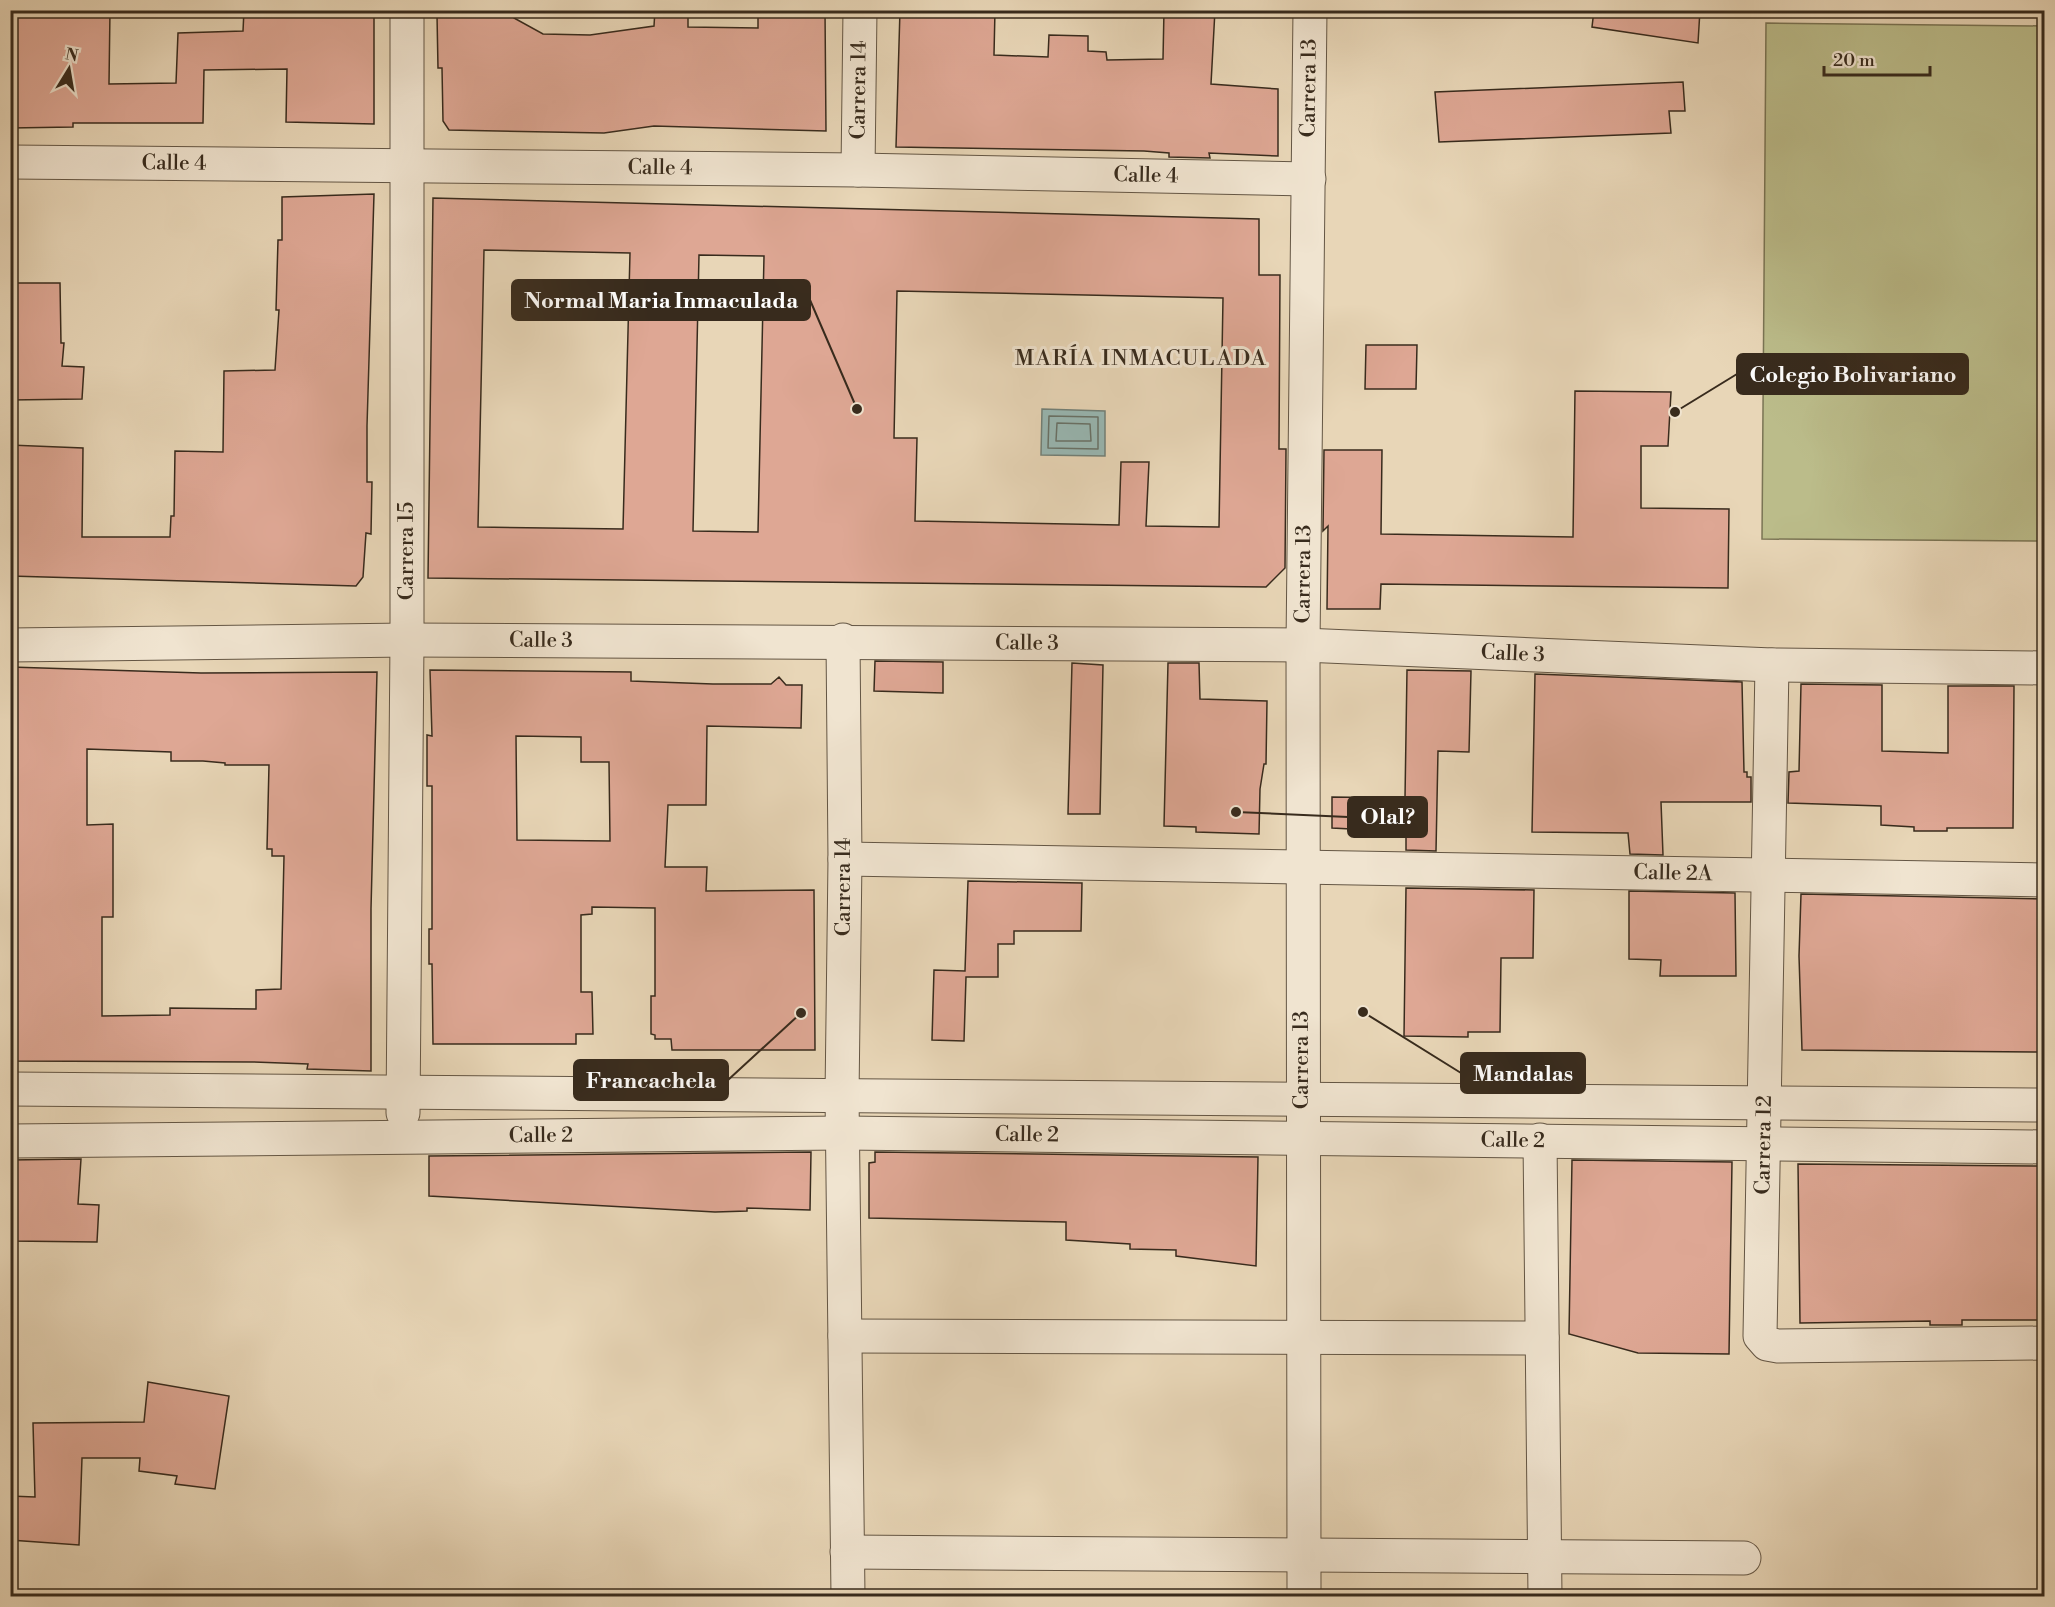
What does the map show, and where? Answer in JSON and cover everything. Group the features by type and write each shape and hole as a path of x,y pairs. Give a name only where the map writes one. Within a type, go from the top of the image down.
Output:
{"street":[{"name":"Carrera 15","path":"403,1136 407,640 407,10"},
{"name":"Carrera 14","path":"858,170 860,10"},
{"name":"Carrera 13","path":"1304,1596 1303,645 1310,10"},
{"name":"Calle 4","path":"10,162 858,170 1309,179"},
{"name":"Calle 3","path":"10,645 407,640 843,640 1303,645 1772,665 2044,668"},
{"name":"Carrera 14","path":"843,640 845,859 842,1096 848,1596"},
{"name":"Carrera 12","path":"1772,665 1760,1336 1767,1344 1778,1346 2044,1343"},
{"name":"Calle 2A","path":"845,859 1303,869 2044,880"},
{"name":"Calle 2","path":"10,1089 2044,1105"},
{"name":"Calle 2","path":"10,1141 844,1133 2044,1147"},
{"path":"1540,1140 1545,1596"},
{"path":"845,1335 1542,1338"},
{"path":"847,1552 1744,1558"}],"green space":[{"path":"1766,23 2044,26 2044,541 1762,539"}],"water":[{"path":"1042,409 1105,411 1105,456 1041,455"}],"building":[{"path":"10,10 110,10 109,84 176,83 178,33 243,31 244,10 374,10 374,124 286,122 287,69 204,70 203,123 73,123 73,127 10,128"},
{"path":"442,10 514,10 514,18 543,34 590,35 654,26 655,10 688,10 688,27 758,28 758,10 825,10 826,131 654,126 604,133 449,130 443,121 442,68 438,68 437,15 442,15"},
{"path":"900,10 995,10 994,55 1048,57 1049,35 1088,36 1088,51 1106,52 1107,60 1163,59 1164,10 1215,10 1211,84 1278,89 1278,156 1209,153 1210,158 1169,157 1169,153 1144,151 896,147"},
{"path":"1594,10 1700,10 1698,43 1592,27"},
{"path":"1683,82 1685,111 1669,111 1671,133 1439,142 1435,92"},
{"path":"374,194 367,426 367,482 372,482 371,534 366,533 363,577 356,586 10,576 10,445 83,448 82,537 170,537 171,516 174,516 175,451 223,452 224,371 275,370 279,310 276,310 278,240 282,240 282,197"},
{"path":"433,198 1259,219 1259,275 1280,275 1279,449 1286,449 1285,568 1266,587 428,578","holes":["484,250 630,253 623,529 478,527","699,255 764,256 758,532 693,531","897,291 1223,298 1219,527 1146,526 1149,462 1121,462 1119,525 915,521 917,438 894,438"]},
{"path":"10,283 60,283 61,343 64,343 62,366 84,367 82,399 10,400"},
{"path":"1366,345 1417,345 1416,389 1365,389"},
{"path":"1575,391 1671,392 1668,446 1641,446 1641,508 1729,509 1728,588 1381,584 1380,609 1327,609 1328,526 1323,531 1324,450 1382,450 1381,534 1573,537"},
{"path":"875,661 943,662 943,693 874,691"},
{"path":"1072,663 1103,665 1100,814 1068,814"},
{"path":"1168,663 1199,663 1200,699 1267,701 1266,764 1264,764 1260,789 1259,834 1196,832 1196,827 1164,826"},
{"path":"10,667 201,673 377,672 371,909 371,1071 307,1069 308,1064 254,1062 10,1061","holes":["87,749 171,752 171,761 269,765 267,849 272,849 272,856 284,856 281,989 256,990 256,1009 170,1008 170,1015 102,1016 102,917 113,917 113,824 87,825"]},
{"path":"430,670 631,672 631,681 713,684 771,684 779,677 786,685 802,685 801,728 707,726 706,805 668,805 665,867 707,867 706,891 814,890 815,1050 672,1050 671,1039 655,1039 655,1035 651,1034 651,996 655,996 655,908 592,907 592,914 581,915 581,992 592,992 593,1034 576,1034 576,1044 433,1044 432,964 429,964 429,929 432,929 432,786 427,786 427,735 432,736","holes":["516,736 581,737 581,762 609,762 610,841 517,840"]},
{"path":"1407,670 1471,671 1469,752 1438,751 1436,851 1406,850 1406,833 1351,832 1351,829 1332,828 1332,797 1405,798"},
{"path":"1535,674 1742,682 1744,772 1747,772 1747,777 1751,777 1751,802 1661,802 1663,855 1630,854 1628,833 1532,832"},
{"path":"1801,684 1882,685 1882,751 1948,753 1948,686 2014,686 2013,828 1947,828 1947,831 1914,831 1914,827 1881,825 1881,806 1788,803 1789,772 1799,771"},
{"path":"968,881 1082,883 1081,931 1014,931 1014,944 998,944 998,977 966,977 964,1041 932,1040 934,970 965,971"},
{"path":"1406,888 1534,890 1533,958 1501,958 1500,1032 1468,1032 1468,1037 1404,1036"},
{"path":"1629,891 1735,893 1736,976 1660,976 1661,960 1629,959"},
{"path":"1801,894 2044,899 2044,1052 1802,1050 1799,956"},
{"path":"811,1152 810,1210 747,1208 747,1211 715,1212 429,1196 429,1156"},
{"path":"875,1152 1258,1157 1256,1266 1176,1256 1176,1250 1130,1249 1130,1244 1066,1240 1066,1222 869,1218 869,1163 875,1162"},
{"path":"81,1159 78,1204 99,1205 97,1242 10,1241 10,1160"},
{"path":"1572,1160 1732,1162 1729,1354 1638,1353 1569,1334"},
{"path":"1798,1164 2044,1166 2044,1320 1962,1320 1962,1325 1930,1325 1930,1321 1800,1323"},
{"path":"148,1382 229,1396 215,1489 175,1484 177,1476 139,1471 140,1458 82,1458 79,1545 10,1540 10,1496 35,1497 33,1423 144,1422"}],"place":[{"name":"Normal Maria Inmaculada","path":"857,409"},
{"name":"Colegio Bolivariano","path":"1675,412"},
{"name":"Olal?","path":"1236,812"},
{"name":"Mandalas","path":"1363,1012"},
{"name":"Francachela","path":"801,1013"}],"district":[{"name":"MARÍA INMACULADA","path":"1141,358"}]}
